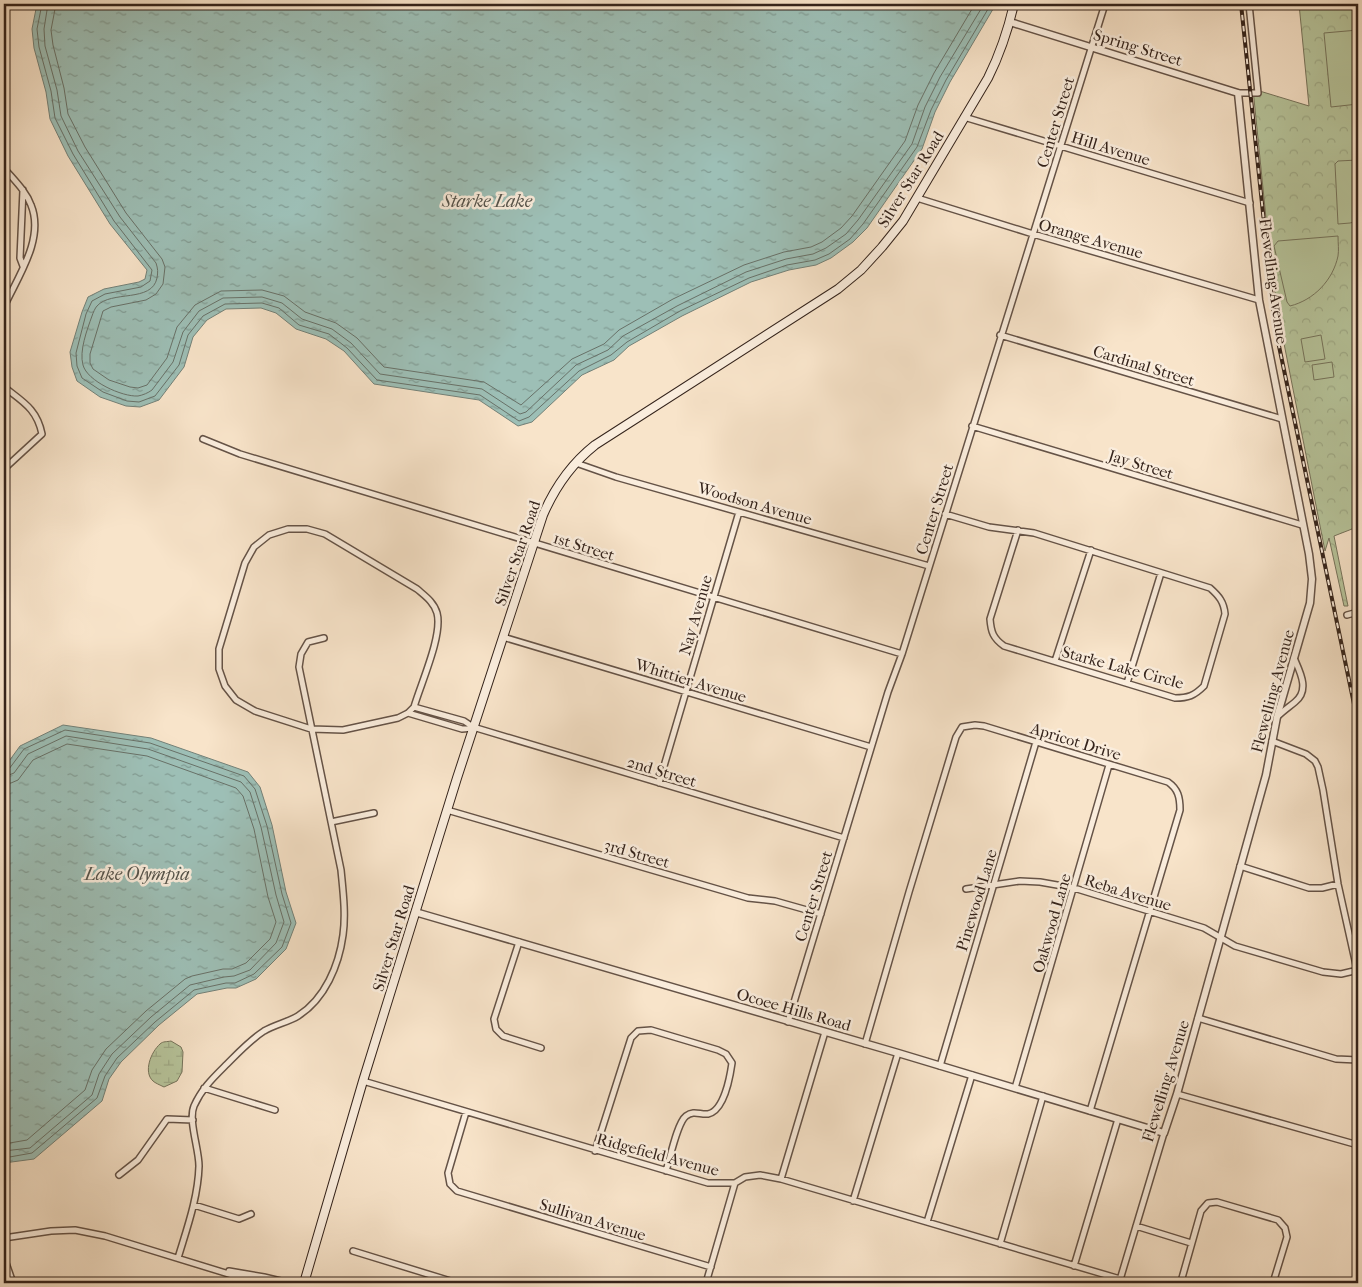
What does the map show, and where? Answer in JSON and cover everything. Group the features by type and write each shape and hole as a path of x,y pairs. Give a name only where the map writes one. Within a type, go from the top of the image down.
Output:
{"main road":[{"name":"Silver Star Road","path":"304,1283 447,810 550,499 565,474 586,452 608,435 838,289 861,270 903,221 988,78 998,57 1014,4"}],"street":[{"name":"Center Street","path":"788,1022 871,747 902,654 1000,335 1105,4"},
{"name":"Spring Street","path":"1010,22 1238,93 1258,93 1249,4"},
{"name":"Flewelling Avenue","path":"1119,1281 1177,1094 1221,938 1266,775 1277,717 1310,603 1312,579 1309,554 1259,300 1238,93"},
{"name":"Hill Avenue","path":"964,117 1250,203"},
{"path":"4,168 23,190 31,204 34,232 30,250 4,307"},
{"path":"23,190 20,258 23,266"},
{"name":"Orange Avenue","path":"917,198 1259,300"},
{"name":"Cardinal Street","path":"1000,335 1282,419"},
{"path":"4,388 30,408 40,422 42,434 4,469"},
{"name":"Jay Street","path":"972,426 1302,525"},
{"name":"1st Street","path":"203,440 240,454 902,654"},
{"name":"Woodson Avenue","path":"576,462 616,477 929,566"},
{"name":"Nay Avenue","path":"659,783 739,512"},
{"name":"Starke Lake Circle","path":"945,514 989,527 1018,530 1034,533 1210,588 1219,596 1224,606 1225,614 1204,686 1196,694 1188,698 1175,698 1004,646 996,640 990,632 990,619 1018,530"},
{"path":"288,529 307,529 325,534 417,589 429,599 437,612 438,631 414,707 408,713 398,718 343,730 311,729 255,711 236,700 224,686 219,669 219,649 245,563 254,547 269,535 288,529"},
{"path":"1055,662 1090,550"},
{"path":"1127,683 1161,573"},
{"path":"1347,615 1358,612"},
{"name":"Whittier Avenue","path":"503,637 871,747"},
{"path":"178,1258 194,1205 199,1166 193,1108 204,1088 242,1048 264,1031 298,1016 313,1004 327,985 336,964 343,934 344,900 341,870 299,667 301,654 308,642 324,638"},
{"path":"1277,717 1295,702 1302,692 1302,677 1294,658"},
{"path":"414,707 464,721 473,728"},
{"path":"408,713 462,729 473,728"},
{"name":"Apricot Drive","path":"865,1044 908,892 956,737 962,727 984,726 1168,782 1175,788 1180,799 1180,810 1090,1111"},
{"name":"2nd Street","path":"473,728 844,838"},
{"path":"1272,741 1306,754 1315,761 1318,767 1338,884 1358,971"},
{"name":"Pinewood Lane","path":"940,1066 1036,742"},
{"name":"Oakwood Lane","path":"1015,1088 1110,765"},
{"name":"3rd Street","path":"447,810 748,898 775,901 821,914"},
{"path":"331,822 374,813"},
{"path":"1240,866 1309,888 1322,888 1338,884"},
{"name":"Reba Avenue","path":"966,889 1020,881 1040,882 1074,888 1204,928 1235,946 1323,972 1341,974 1358,971"},
{"name":"Ocoee Hills Road","path":"415,912 1164,1133"},
{"path":"519,942 494,1019 496,1029 503,1036 541,1048"},
{"path":"1198,1018 1336,1058 1358,1060"},
{"path":"595,1151 630,1038 638,1031 651,1030 718,1050 726,1054 732,1063 720,1105 715,1112 706,1114 695,1112 685,1116 680,1124 666,1171"},
{"path":"781,1179 825,1032"},
{"path":"853,1201 898,1053"},
{"path":"927,1222 972,1075"},
{"name":"Ridgefield Avenue","path":"364,1081 708,1183 735,1183 745,1178 760,1175 781,1179 1119,1281"},
{"path":"204,1088 275,1110"},
{"path":"1177,1094 1358,1145"},
{"path":"1000,1244 1043,1096"},
{"name":"Sullivan Avenue","path":"466,1112 448,1173 450,1184 457,1191 711,1267"},
{"path":"120,1175 138,1160 167,1119 193,1120"},
{"path":"1074,1266 1118,1119"},
{"path":"706,1283 735,1183"},
{"path":"1183,1283 1182,1278 1201,1211 1208,1203 1217,1202 1278,1220 1285,1228 1287,1237 1273,1283"},
{"path":"194,1205 240,1219 251,1214"},
{"path":"1136,1226 1191,1243"},
{"path":"4,1238 51,1231 75,1230 105,1236 258,1283"},
{"path":"4,1246 6,1262 13,1283"},
{"path":"353,1251 456,1283"},
{"path":"216,1269 264,1276 289,1283"},
{"path":"812,1283 829,1280 838,1283"}],"green space":[{"path":"1299,4 1358,4 1358,521 1352,529 1334,536 1348,606 1344,606 1329,538 1325,551 1277,308 1253,89 1309,106"},
{"path":"1358,30 1358,104 1331,107 1324,33"},
{"path":"1358,160 1358,221 1338,224 1335,164 1338,161"},
{"path":"1338,236 1338,256 1327,281 1307,299 1290,306 1287,302 1274,246 1278,241"},
{"path":"1321,335 1325,359 1305,362 1301,339"},
{"path":"1332,362 1334,377 1314,380 1312,365"},
{"path":"171,1041 181,1047 183,1052 182,1072 177,1081 164,1087 153,1081 148,1067 151,1057 160,1044"}],"water":[{"name":"Starke Lake","path":"37,4 996,4 950,82 935,112 922,149 867,228 853,242 831,258 816,265 789,270 751,282 682,316 629,346 614,360 582,375 532,422 518,426 479,400 374,384 344,351 326,339 296,329 276,313 261,308 226,309 207,320 193,337 184,367 159,400 140,407 126,406 100,397 77,381 72,367 70,352 88,297 104,289 139,282 145,279 147,270 110,224 68,156 50,119 46,92 34,48 32,29"},
{"name":"Lake Olympia","path":"63,725 151,738 248,772 260,787 272,825 286,892 296,923 286,949 256,979 236,988 197,994 159,1025 121,1062 109,1079 102,1101 34,1159 4,1163 4,768 20,746"}],"railway":[{"path":"1241,4 1275,327 1358,723"}]}
